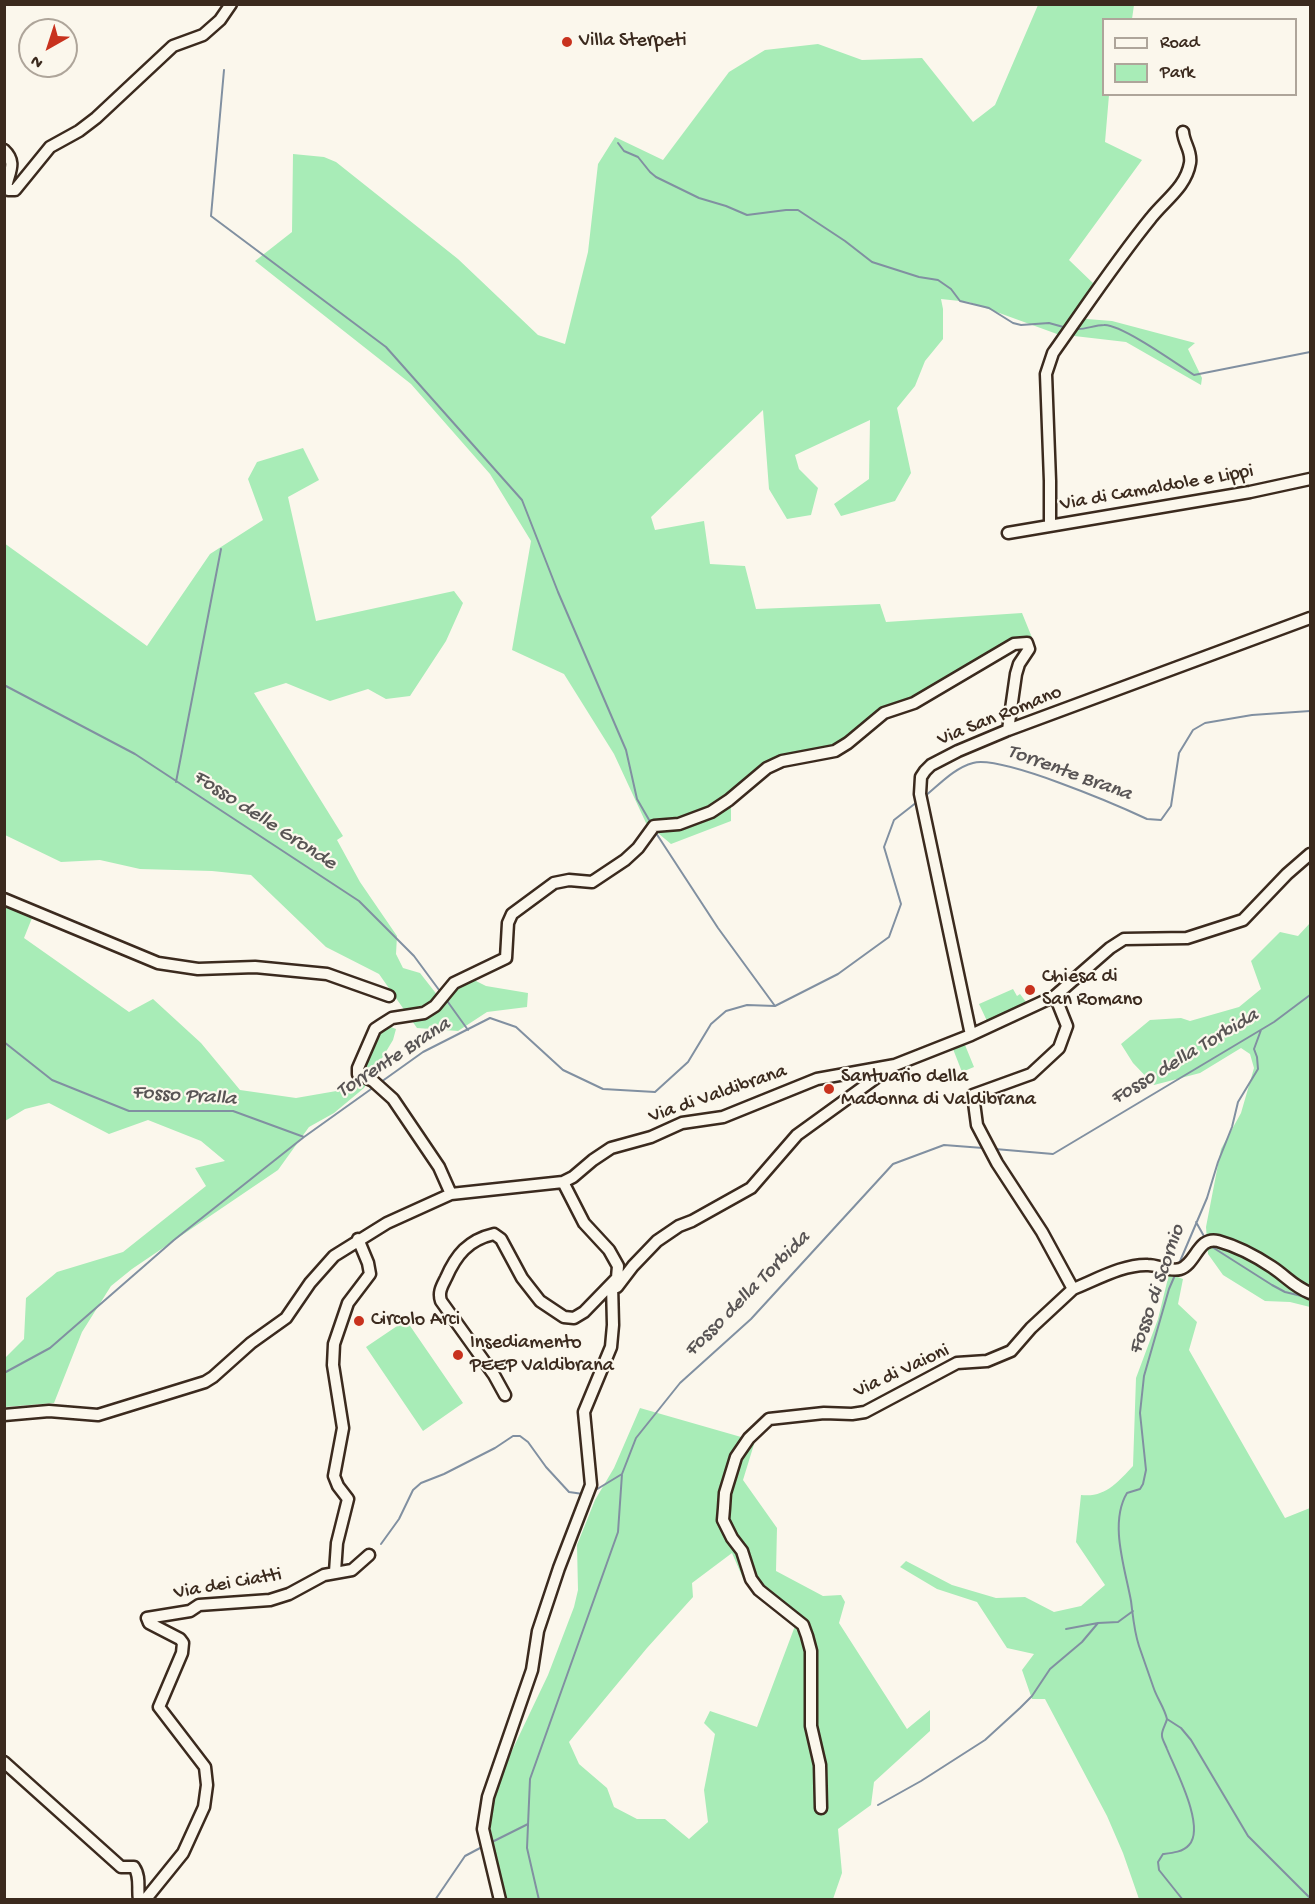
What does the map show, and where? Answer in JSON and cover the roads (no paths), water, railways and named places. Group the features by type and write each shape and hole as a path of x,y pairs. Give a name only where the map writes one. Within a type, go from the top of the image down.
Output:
{"street":[{"path":"4,150 12,162 6,188 15,189 50,147 96,118 173,46 203,35 220,20 231,4"},
{"path":"1050,526 1046,374 1053,353 1150,219 1182,184 1190,161 1190,149 1184,140 1183,132"},
{"name":"Via di Camaldole e Lippi","path":"1008,533 1250,492 1311,479"},
{"name":"Via San Romano","path":"971,1035 920,794 921,777 931,765 1008,730 1311,618"},
{"path":"451,1194 439,1167 393,1099 373,1081 358,1074 360,1060 375,1029 392,1018 424,1013 435,1006 454,983 506,958 508,923 512,915 554,883 569,880 592,882 625,860 638,848 651,830 679,824 711,812 767,768 782,761 836,751 884,713 914,703 1014,644 1027,643 1029,649 1019,664 1016,674 1008,730"},
{"name":"Via di Valdibrana","path":"4,1415 49,1411 98,1415 205,1382 251,1343 286,1318 324,1264 358,1239 396,1218 451,1194 563,1182 611,1148 651,1137 682,1123 723,1117 817,1079 895,1065 971,1035 1055,996 1110,948 1124,939 1187,938 1243,920 1287,874 1311,854"},
{"path":"4,900 158,963 198,969 255,967 327,974 389,996"},
{"path":"1055,996 1067,1026 1059,1048 1031,1074 973,1095 977,1125 997,1163 1042,1232 1073,1289"},
{"name":"Via di Valdibrana","path":"505,1395 494,1375 440,1299 441,1289 453,1261 460,1252 482,1238 498,1235 527,1286 540,1301 564,1317 579,1316 613,1288 657,1241 679,1226 751,1188 796,1135 895,1065"},
{"path":"500,1899 483,1829 488,1797 532,1670 542,1621 591,1485 584,1412 611,1347 613,1288 619,1272 616,1260 602,1241 584,1223 563,1182"},
{"path":"358,1239 370,1274 348,1303 334,1344 333,1365 343,1428 334,1476 338,1486 348,1498 337,1544 335,1572 352,1570 369,1555"},
{"name":"Via di Vaioni","path":"820,1808 820,1765 811,1726 811,1661 807,1636 803,1625 759,1590 751,1579 742,1551 723,1520 726,1493 736,1457 749,1438 769,1419 824,1413 865,1412 957,1363 987,1361 1011,1351 1031,1328 1073,1289 1130,1268 1147,1265 1177,1270 1185,1266 1204,1243 1214,1240 1273,1268 1298,1288 1311,1293"},
{"name":"Via dei Ciatti","path":"145,1899 183,1853 204,1808 207,1785 205,1767 159,1707 182,1653 183,1642 149,1623 147,1618 190,1611 200,1605 228,1605 270,1600 289,1594 324,1575 335,1572"},
{"path":"4,1762 122,1867 134,1868 140,1884 139,1899"}],"waterway":[{"path":"224,70 211,216 386,347 522,500 558,592 626,750 637,799 652,825"},
{"path":"618,143 624,151 638,157 656,177 699,198 747,215 798,210 872,262 919,277 938,280 951,289 960,301 989,308 1013,323 1021,325 1049,323 1067,328"},
{"path":"1076,329 1100,325 1112,326 1149,346 1194,375 1310,352"},
{"path":"176,782 221,549"},
{"name":"Fosso delle Gronde","path":"4,685 135,754 359,901 414,956 442,994"},
{"name":"Torrente Brana","path":"924,797 947,777 966,765 987,763 1008,766 1086,793 1147,819 1161,820 1171,806 1179,753 1193,730 1205,723 1252,715 1310,711"},
{"name":"Torrente Brana","path":"381,1082 423,1052 490,1018 516,1027 563,1070 603,1089 655,1092 688,1062 711,1024 726,1011 747,1005 775,1006 838,974 889,937 901,904 884,847 894,820 917,802"},
{"path":"654,830 718,928 775,1006"},
{"name":"Fosso della Torbida","path":"995,1149 1053,1154 1274,1022 1310,995"},
{"name":"Fosso delle Gronde","path":"445,998 468,1030"},
{"name":"Fosso di Scornio","path":"1178,1266 1207,1198 1232,1127 1238,1102 1258,1069 1254,1049 1261,1030"},
{"name":"Fosso Pralla","path":"4,1042 52,1080 129,1111 233,1111 304,1137"},
{"name":"Torrente Brana","path":"4,1373 50,1348 174,1240 304,1137 374,1087"},
{"name":"Fosso della Torbida","path":"539,1900 527,1848 530,1779 618,1532 622,1474 636,1438 680,1383 751,1319 893,1164 944,1145 983,1148"},
{"path":"1196,1222 1205,1238"},
{"path":"1209,1245 1285,1292 1310,1298"},
{"name":"Fosso di Scornio","path":"1175,1275 1144,1376 1140,1413 1146,1470 1143,1484 1140,1489 1127,1493 1119,1518 1122,1560 1136,1635 1154,1689 1167,1719 1181,1728 1191,1740 1248,1836 1310,1898"},
{"path":"381,1544 399,1519 413,1490 421,1483 495,1448 513,1436 520,1436 528,1442 546,1467 569,1492 583,1494"},
{"path":"594,1491 622,1474"},
{"path":"1066,1629 1118,1622 1133,1611"},
{"path":"878,1805 921,1781 985,1740 1032,1696 1050,1669 1082,1642 1098,1623"},
{"path":"1167,1719 1162,1737 1182,1783 1194,1825 1193,1837 1189,1845 1177,1852 1163,1854 1158,1862 1159,1870 1183,1900"},
{"path":"490,1843 528,1824"},
{"path":"435,1900 465,1856 482,1847"}],"place":[{"name":"Villa Sterpeti","path":"567,42"},
{"name":"Chiesa di San Romano","path":"1030,990"},
{"name":"Santuario della Madonna di Valdibrana","path":"829,1089"},
{"name":"Circolo Arci","path":"359,1321"},
{"name":"Insediamento PEEP Valdibrana","path":"458,1355"}]}
